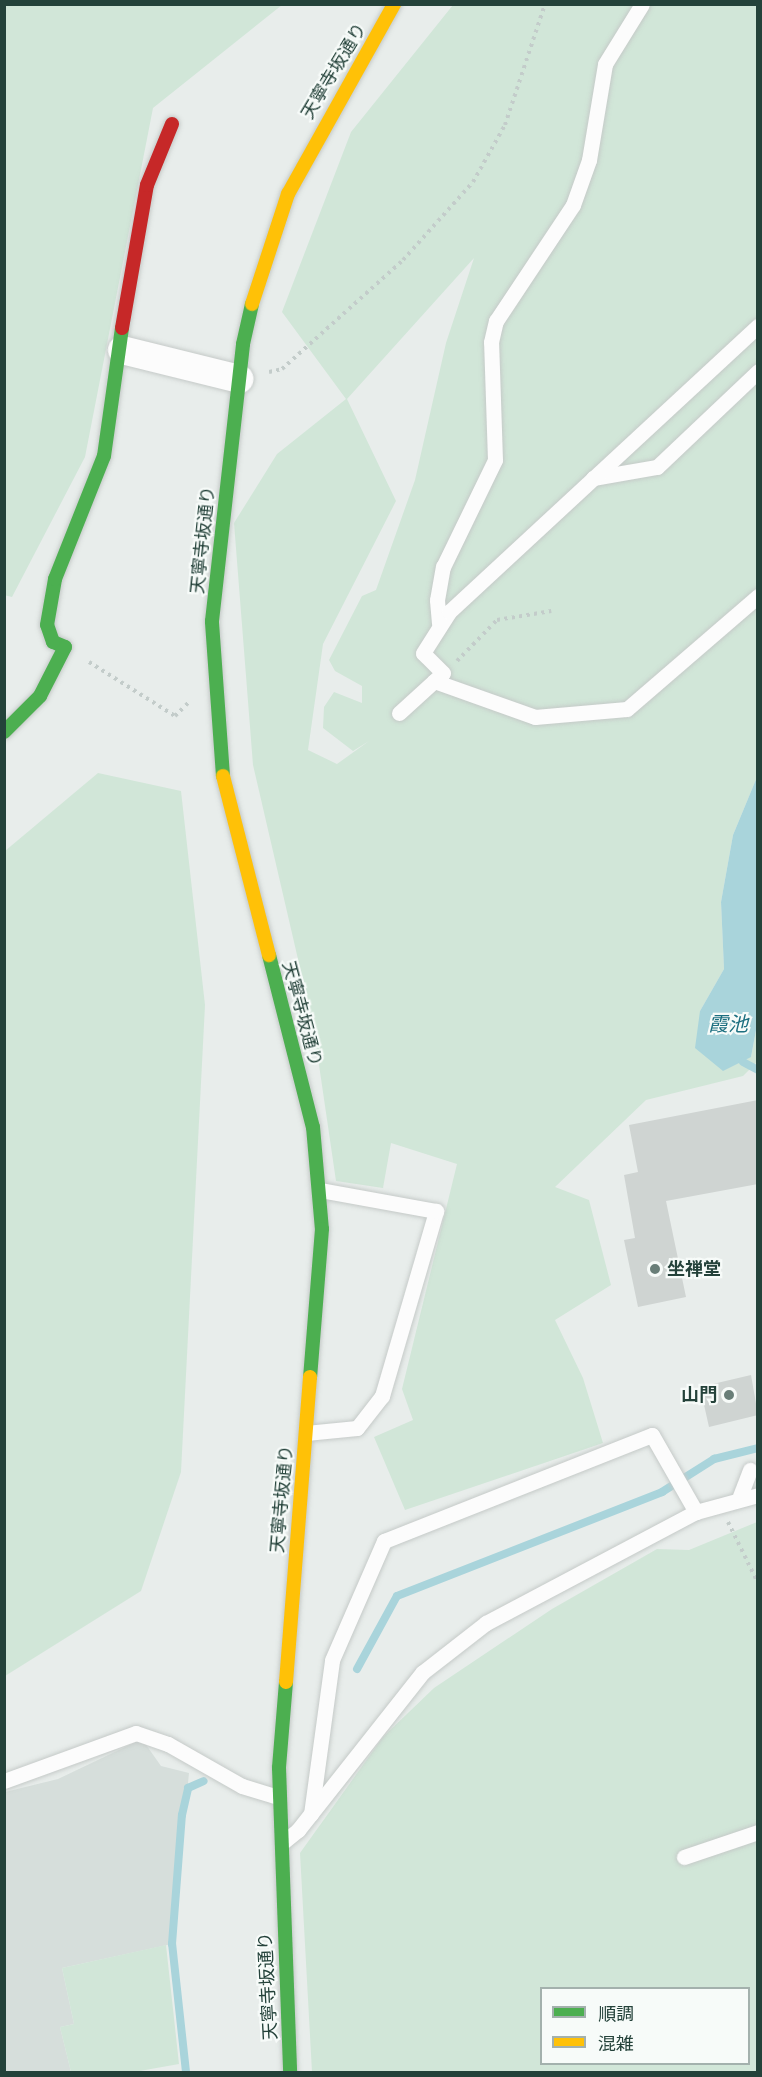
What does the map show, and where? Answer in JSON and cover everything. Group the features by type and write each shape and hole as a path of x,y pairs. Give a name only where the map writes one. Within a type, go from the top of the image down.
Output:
{"street":[{"name":"天寧寺坂通り","path":"290,2073 278,1797 322,1229 313,1127 222,772 213,679 215,571 240,379 256,288 288,194 394,4"},
{"path":"4,732 40,696 65,647 53,642 47,625 55,579 104,456 122,350 136,230 147,185 172,124"},
{"path":"122,350 240,379"}],"lane":[{"path":"440,623 436,600 442,567 495,460 491,353 496,321 573,205 589,160 605,64 642,4"},
{"path":"758,326 440,623 423,653 439,677 535,717 618,711 641,701 685,655 758,596"},
{"path":"593,478 657,467 758,371"},
{"path":"399,713 439,677"},
{"path":"306,1433 357,1428 382,1396 436,1211 320,1190"},
{"path":"311,1814 332,1660 384,1541 652,1435 696,1512"},
{"path":"740,1496 750,1470"},
{"path":"280,1845 311,1814 423,1672 486,1623 696,1512 740,1496 758,1495"},
{"path":"4,1781 136,1733 168,1744 242,1786 278,1797"},
{"path":"684,1857 758,1832"}],"path":[{"path":"240,379 282,369 403,260 459,201 505,125 545,4"},
{"path":"439,677 486,626 508,616 551,611"},
{"path":"65,647 175,716 213,679"},
{"path":"741,1548 758,1583"}],"shaded area":[{"path":"142,1739 161,1766 189,1773 172,1944 62,1968 74,2024 60,2027 71,2072 5,2072 5,1792 58,1779"}],"green space":[{"path":"4,5 282,5 153,108 85,457 12,597 4,595"},
{"path":"453,5 757,5 757,777 733,835 721,902 724,969 700,1011 751,1057 757,1025 757,1062 743,1076 646,1100 555,1187 589,1200 611,1285 555,1320 583,1378 603,1443 405,1510 374,1437 413,1420 402,1389 457,1164 391,1143 383,1188 336,1181 313,1024 253,765 234,523 277,454 346,399 282,312 351,132","holes":["474,258 446,343 415,480 376,590 362,596 329,660 335,671 362,686 362,703 334,692 324,707 323,728 353,751 369,741 337,764 308,750 323,644 396,501 347,399"]},
{"path":"98,773 181,791 205,1005 181,1472 141,1591 5,1676 5,851"},
{"path":"757,1522 757,2072 312,2072 300,1853 383,1737 434,1688 552,1609 657,1549 689,1550"},
{"path":"166,1945 179,2064 134,2072 71,2072 60,2027 74,2024 62,1968"}],"water":[{"name":"霞池","path":"757,777 757,1025 751,1057 723,1071 695,1048 700,1011 724,969 721,902 733,835"}],"building":[{"path":"758,1100 758,1184 666,1201 686,1297 638,1307 624,1240 635,1238 624,1175 638,1172 629,1125"},
{"name":"山門","path":"751,1375 758,1415 709,1427 700,1387"}],"waterway":[{"path":"743,1062 758,1070"},
{"path":"357,1669 397,1596 662,1492 714,1459 758,1448"},
{"path":"186,2072 172,1944 182,1815 188,1788 204,1781"}],"traffic: fast":[{"path":"223,776 212,621 243,344 252,304"},
{"path":"4,732 40,696 65,647 53,642 47,625 55,579 104,456 122,328"},
{"path":"269,955 313,1127 322,1229 310,1377"},
{"path":"286,1682 279,1768 290,2072"}],"traffic: slow":[{"path":"252,304 288,194 394,4"},
{"path":"223,776 269,955"},
{"path":"286,1682 310,1377"}],"traffic: jam":[{"path":"122,328 147,185 172,124"}],"place":[{"name":"坐禅堂","path":"655,1269"},
{"name":"山門","path":"729,1395"}]}
